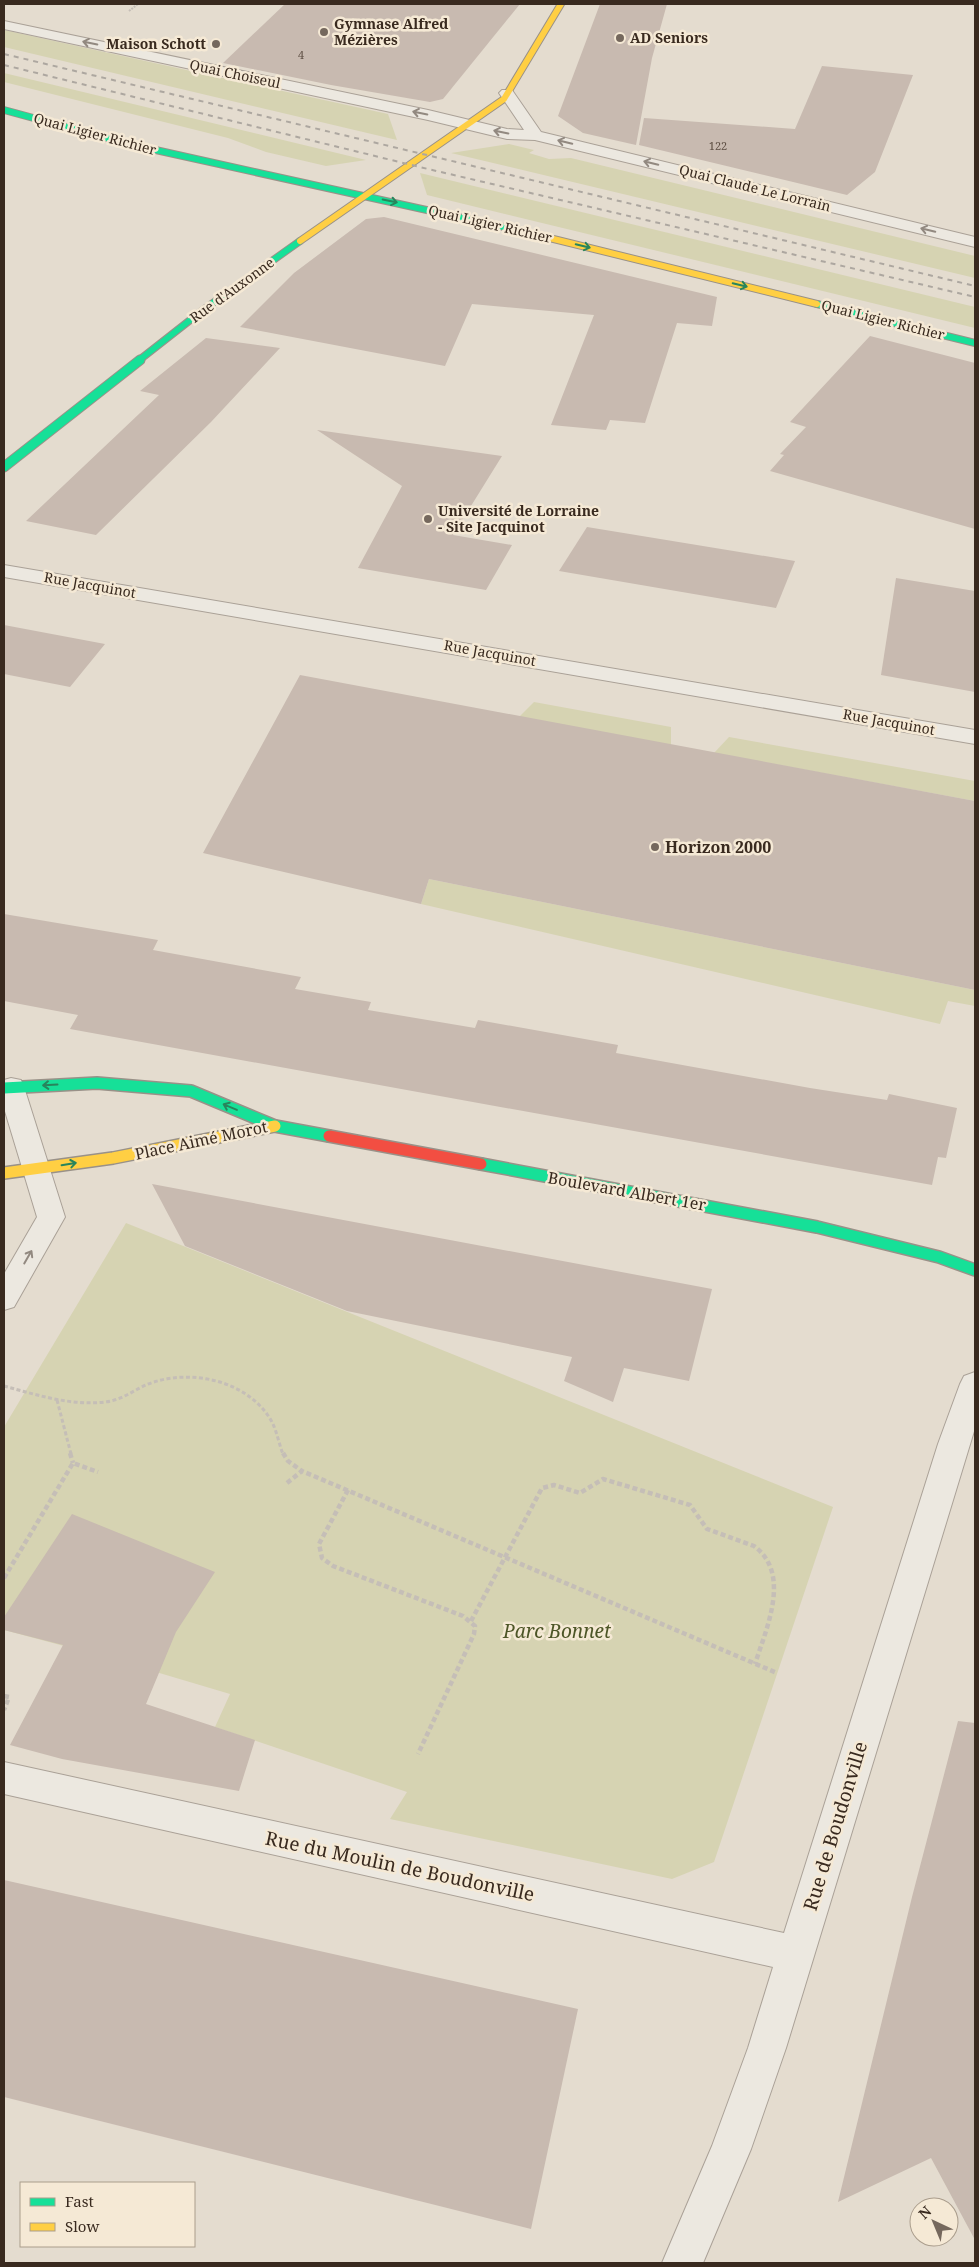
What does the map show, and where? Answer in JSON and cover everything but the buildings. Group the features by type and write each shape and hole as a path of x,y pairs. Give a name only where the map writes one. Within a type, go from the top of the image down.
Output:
{"main road":[{"name":"Rue d'Auxonne","path":"4,467 203,310 363,196 504,99 561,4"},
{"name":"Quai Ligier Richier","path":"4,110 133,145 496,225 975,343"},
{"name":"Place Aimé Morot","path":"8,1087 97,1083 191,1090 275,1126"},
{"name":"Place Aimé Morot","path":"4,1173 114,1158 275,1126"},
{"name":"Boulevard Albert 1er","path":"275,1126 817,1227 939,1257 975,1270"}],"street":[{"name":"Quai Choiseul","path":"4,25 467,124"},
{"path":"507,93 535,135"},
{"name":"Quai Claude Le Lorrain","path":"467,124 507,134 535,135 975,242"},
{"name":"Rue Jacquinot","path":"4,571 975,737"},
{"path":"4,1299 51,1217 37,1169 8,1087"},
{"name":"Rue de Boudonville","path":"683,2263 731,2149 767,2048 954,1444 975,1384"},
{"name":"Rue du Moulin de Boudonville","path":"4,1778 796,1954"}],"path":[{"path":"4,1386 56,1400 84,1404 108,1402 132,1394 146,1385 162,1380 187,1377 228,1384 255,1400 275,1428 280,1449 288,1463 302,1471 777,1673"},
{"path":"4,1578 73,1463 56,1400"},
{"path":"73,1463 98,1472"},
{"path":"287,1483 302,1471"},
{"path":"471,1621 542,1488 550,1484 578,1494 588,1491 594,1484 603,1479 690,1505 695,1510 699,1523 709,1531 756,1546 767,1562 774,1584 774,1603 755,1664"},
{"path":"348,1490 319,1544 322,1558 332,1566 471,1621 475,1626 474,1634 418,1754"},
{"path":"4,1696 9,1698 4,1710"}],"green space":[{"path":"4,30 388,114 397,140 4,47"},
{"path":"4,73 366,160 326,166 266,152 228,138 4,82"},
{"path":"509,144 534,150 529,153 549,159 571,158 975,256 975,278 451,153"},
{"path":"420,173 975,307 975,328 427,195"},
{"path":"534,702 671,727 671,746 519,717"},
{"path":"729,737 975,781 975,801 714,753"},
{"path":"429,879 975,990 975,1006 948,1001 940,1024 421,904"},
{"name":"Parc Bonnet","path":"126,1223 833,1507 714,1862 672,1879 390,1819 407,1792 215,1727 230,1694 109,1658 4,1630 4,1427"}],"railway":[{"path":"4,54 975,286"},
{"path":"4,65 428,169 975,297"}],"traffic: fast":[{"path":"4,110 133,145 517,230"},
{"path":"4,467 203,310 300,241"},
{"path":"817,304 975,343"},
{"path":"4,1088 97,1083 191,1091 275,1126 329,1136"},
{"path":"481,1164 817,1227 939,1257 975,1270"}],"traffic: slow":[{"path":"300,241 504,99 561,4"},
{"path":"517,230 817,304"},
{"path":"4,1173 113,1158 275,1126"}],"traffic: jam":[{"path":"329,1136 481,1164"}],"place":[{"name":"Gymnase Alfred Mézières","path":"324,32"},
{"name":"AD Seniors","path":"620,38"},
{"name":"Maison Schott","path":"216,44"},
{"name":"Université de Lorraine - Site Jacquinot","path":"428,519"},
{"name":"Horizon 2000","path":"655,847"}]}
